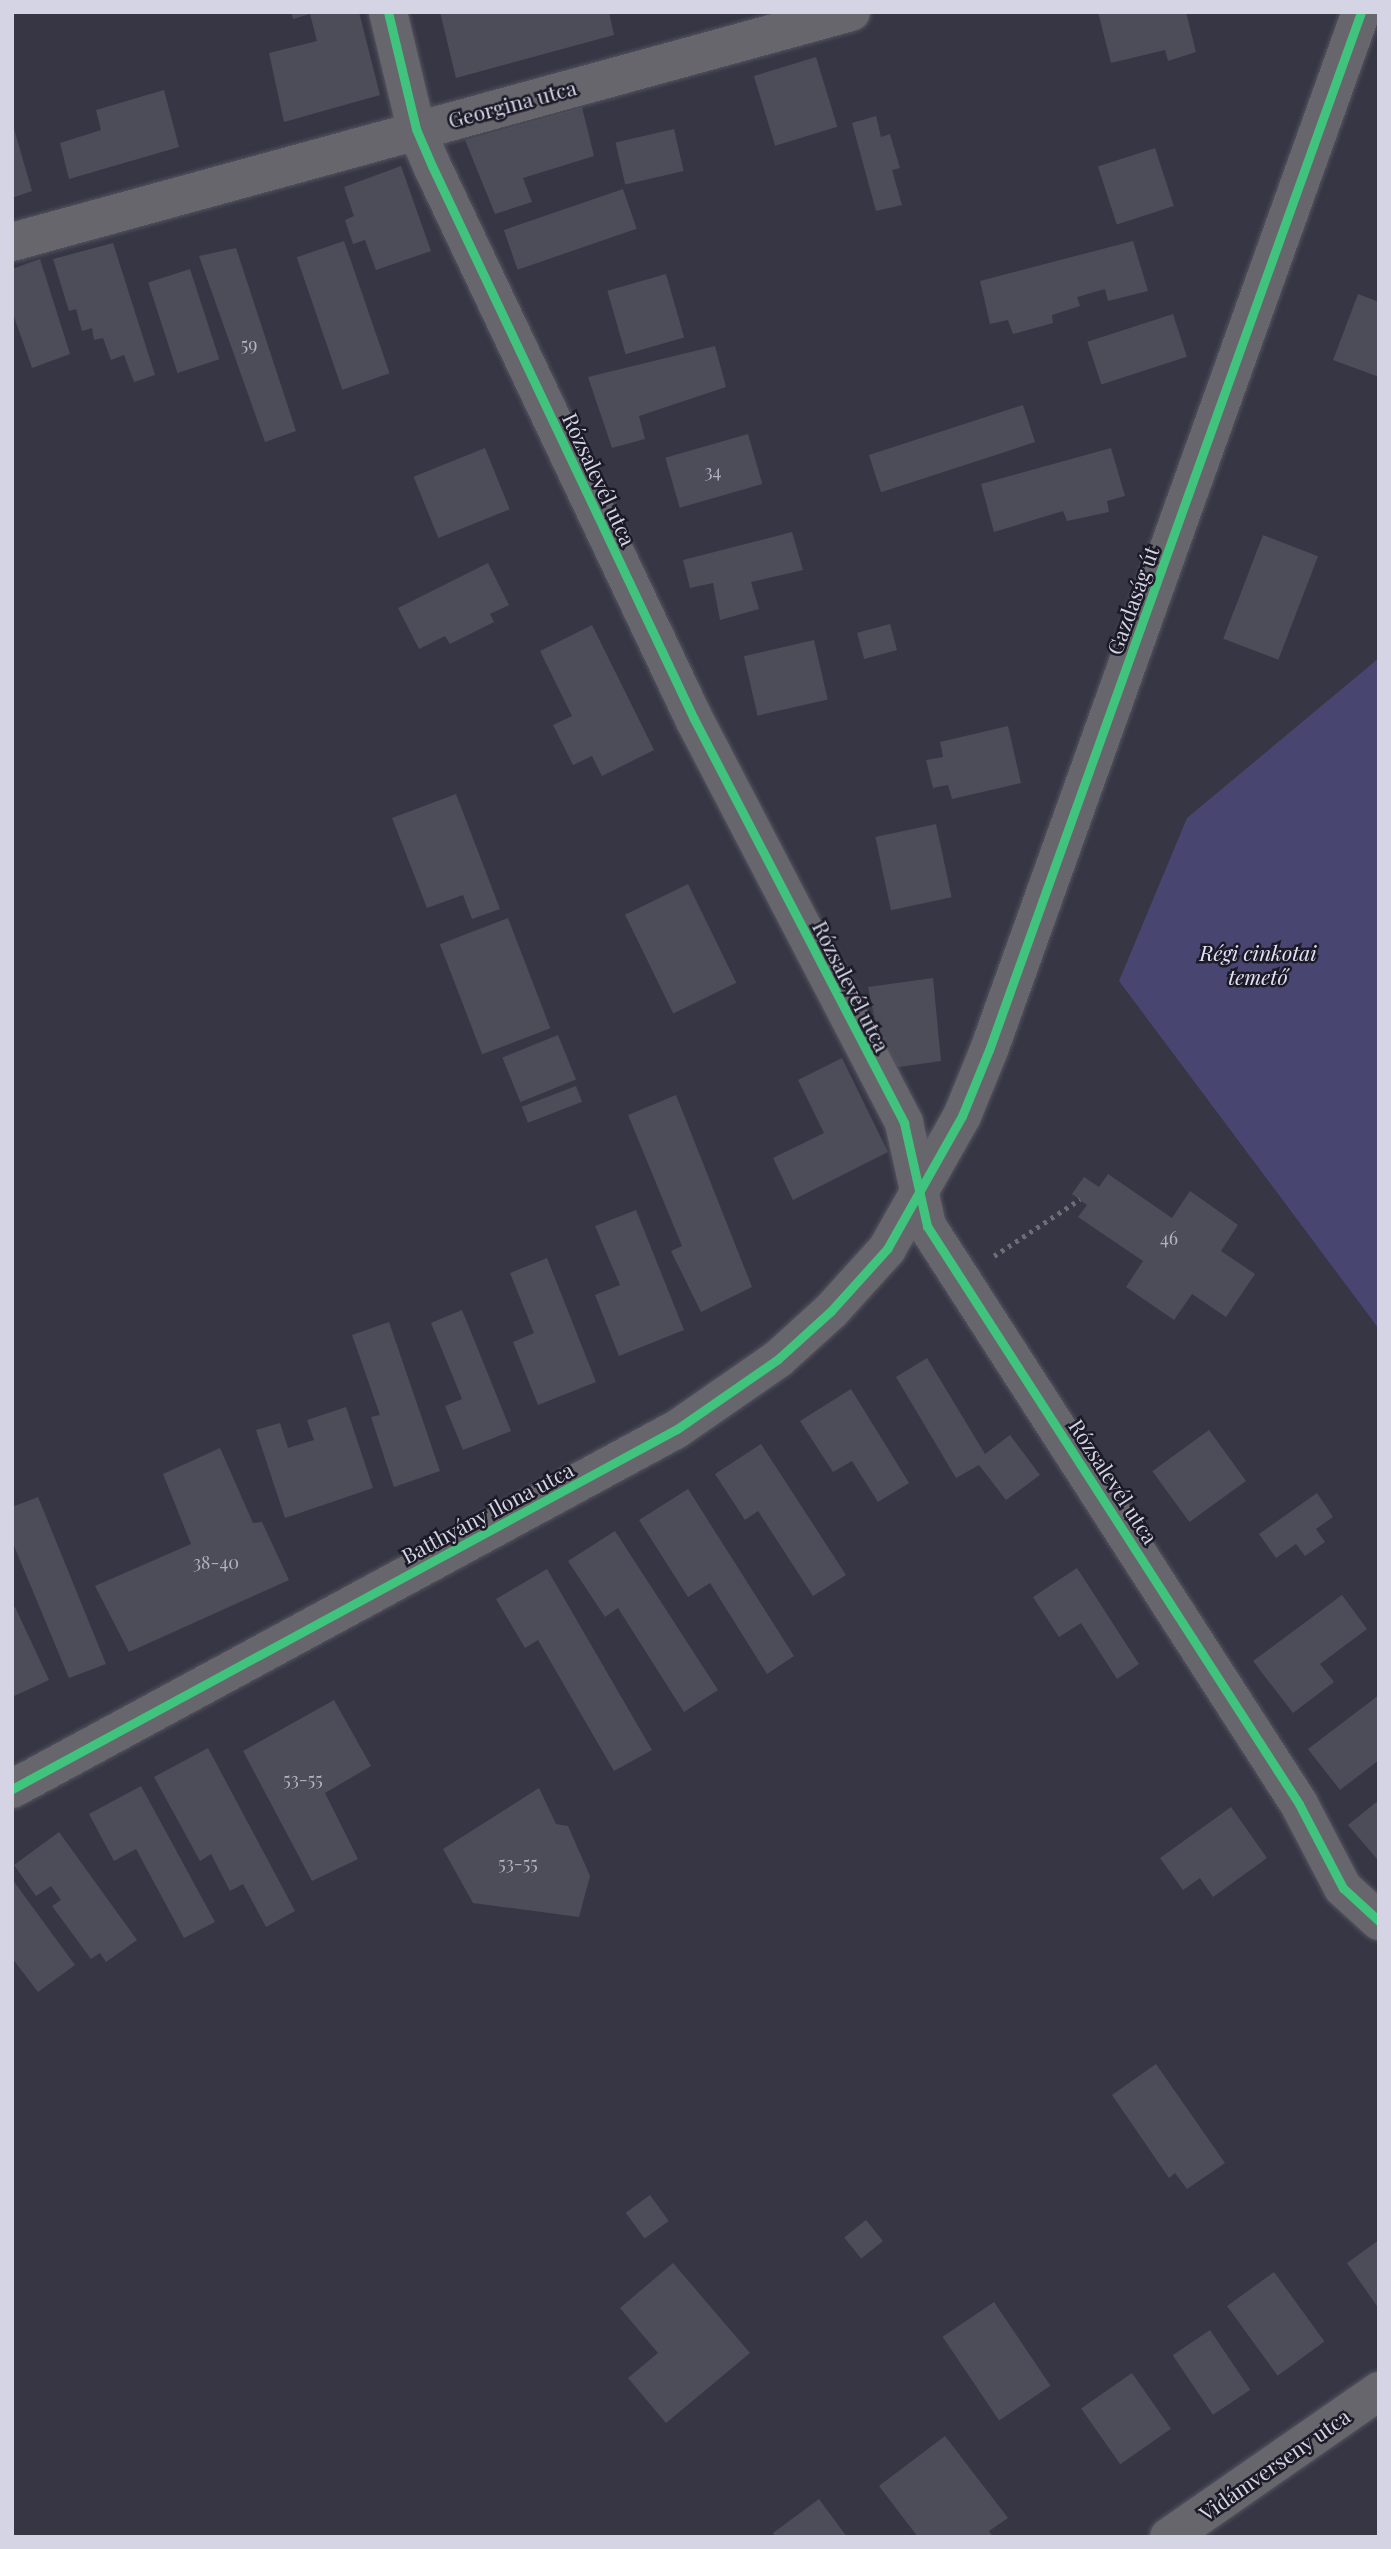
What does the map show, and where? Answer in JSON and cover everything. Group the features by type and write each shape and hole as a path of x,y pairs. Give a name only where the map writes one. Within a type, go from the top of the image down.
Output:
{"street":[{"name":"Rózsalevél utca","path":"388,12 416,129 694,719 904,1123 927,1226 1299,1804 1343,1888 1379,1920"},
{"name":"Georgina utca","path":"12,242 416,129 851,12"},
{"name":"Gazdaság út","path":"921,1194 989,1050 1361,12"},
{"name":"Batthyány Ilona utca","path":"12,1789 677,1429 732,1393 831,1311 887,1248 921,1194"},
{"name":"Vidámverseny utca","path":"1169,2537 1379,2391"}],"path":[{"path":"989,1256 1069,1211 1080,1199"}],"green space":[{"name":"Régi cinkotai temető","path":"1379,658 1379,1329 1119,981 1187,818"}],"building":[{"path":"291,12 359,12 380,95 284,122 269,53 317,41 310,14 293,19"},
{"path":"440,12 609,12 614,35 456,78"},
{"path":"1098,12 1186,12 1196,52 1168,61 1165,50 1111,63"},
{"path":"816,57 837,127 775,146 754,76"},
{"path":"164,90 179,147 69,179 60,143 101,130 96,110"},
{"path":"582,107 594,156 523,178 532,202 495,214 465,140"},
{"path":"876,116 881,137 890,134 900,168 892,170 902,205 876,211 852,123"},
{"path":"12,122 32,191 12,198"},
{"path":"674,129 684,171 625,184 616,142"},
{"path":"1155,148 1174,206 1117,225 1098,167"},
{"path":"401,166 431,251 376,270 365,240 353,244 345,220 354,216 344,187"},
{"path":"623,189 637,229 518,270 504,230"},
{"path":"344,241 390,373 342,390 297,257"},
{"path":"1133,241 1148,291 1108,301 1105,289 1077,297 1080,306 1052,315 1053,323 1013,334 1008,320 990,324 980,281"},
{"path":"113,243 155,375 134,382 124,355 111,360 103,338 94,340 92,328 82,331 76,309 69,311 53,259"},
{"path":"236,248 296,431 265,442 199,256"},
{"path":"40,259 70,354 32,368 12,311 12,269"},
{"path":"190,269 219,359 178,373 148,283"},
{"path":"666,274 684,337 626,354 607,291"},
{"path":"1358,294 1379,302 1379,377 1333,360"},
{"path":"1173,314 1187,357 1101,385 1087,342"},
{"path":"715,346 726,387 639,416 645,439 612,448 588,377"},
{"path":"1023,405 1035,442 881,492 869,455"},
{"path":"748,434 762,484 680,508 665,458"},
{"path":"485,448 510,509 438,538 414,477"},
{"path":"1111,448 1125,496 1107,501 1109,512 1067,521 1063,511 994,532 981,484"},
{"path":"792,532 803,570 751,582 759,609 720,620 713,583 690,588 683,560"},
{"path":"1263,535 1318,556 1278,660 1223,639"},
{"path":"488,563 509,605 490,614 494,622 450,644 445,636 419,649 398,608"},
{"path":"890,624 897,650 864,659 857,633"},
{"path":"592,625 654,750 602,776 592,756 573,765 553,725 572,716 540,651"},
{"path":"814,640 828,699 758,716 744,656"},
{"path":"1008,726 1021,783 952,799 948,785 933,788 926,760 943,757 940,742"},
{"path":"456,794 500,909 472,919 463,895 427,908 392,818"},
{"path":"936,824 952,897 891,910 875,837"},
{"path":"688,884 736,983 673,1014 625,915"},
{"path":"508,918 550,1028 482,1054 440,944"},
{"path":"933,978 941,1061 885,1069 868,987"},
{"path":"558,1035 576,1080 520,1102 502,1057"},
{"path":"842,1058 888,1152 793,1200 773,1158 824,1133 798,1080"},
{"path":"576,1086 582,1102 528,1123 522,1107"},
{"path":"676,1095 752,1287 701,1312 671,1251 682,1246 628,1115"},
{"path":"1108,1174 1172,1218 1190,1191 1238,1225 1221,1251 1255,1274 1226,1317 1192,1294 1174,1320 1126,1287 1143,1261 1078,1217 1087,1205 1072,1194 1084,1177 1099,1187"},
{"path":"636,1210 684,1330 619,1356 595,1295 620,1285 595,1226"},
{"path":"547,1258 596,1382 538,1405 513,1342 534,1333 510,1273"},
{"path":"462,1310 511,1431 463,1450 445,1406 462,1399 431,1323"},
{"path":"389,1322 440,1471 394,1487 371,1417 380,1415 352,1335"},
{"path":"927,1358 985,1454 1010,1435 1040,1475 1006,1500 979,1465 956,1478 896,1377"},
{"path":"851,1389 909,1483 878,1502 852,1461 833,1472 800,1421"},
{"path":"346,1407 373,1488 285,1518 256,1430 280,1423 288,1448 314,1440 307,1420"},
{"path":"1209,1430 1246,1481 1189,1522 1152,1471"},
{"path":"761,1444 846,1575 813,1596 758,1511 745,1520 715,1474"},
{"path":"220,1448 253,1523 262,1522 289,1580 129,1652 95,1586 191,1544 163,1474"},
{"path":"688,1489 794,1656 767,1674 710,1583 688,1597 639,1520"},
{"path":"1317,1493 1333,1517 1316,1529 1325,1542 1305,1556 1296,1544 1276,1558 1259,1534"},
{"path":"38,1497 106,1664 69,1678 12,1541 12,1507"},
{"path":"615,1531 718,1690 684,1712 618,1608 605,1617 568,1561"},
{"path":"1077,1568 1139,1664 1117,1679 1081,1623 1059,1637 1033,1597"},
{"path":"547,1569 652,1750 614,1771 538,1640 525,1648 496,1599"},
{"path":"1342,1595 1367,1629 1320,1664 1334,1682 1293,1713 1253,1661"},
{"path":"15,1607 49,1680 12,1697 12,1608"},
{"path":"1379,1695 1379,1760 1340,1790 1308,1749"},
{"path":"334,1700 371,1766 325,1793 358,1859 312,1881 243,1751"},
{"path":"208,1748 295,1911 266,1927 243,1884 230,1891 211,1854 200,1861 154,1777"},
{"path":"141,1786 215,1922 184,1938 136,1849 114,1861 89,1814"},
{"path":"539,1788 556,1824 568,1826 590,1876 579,1917 473,1903 443,1849"},
{"path":"1379,1800 1379,1857 1377,1859 1348,1825"},
{"path":"1231,1807 1267,1858 1213,1897 1200,1878 1183,1890 1160,1858"},
{"path":"59,1832 137,1940 106,1962 100,1953 91,1959 52,1906 61,1900 51,1886 36,1896 14,1865"},
{"path":"12,1879 75,1965 38,1992 12,1958"},
{"path":"1156,2064 1225,2163 1187,2189 1175,2173 1169,2178 1112,2095"},
{"path":"650,2195 669,2221 645,2239 626,2213"},
{"path":"866,2220 883,2241 861,2259 844,2238"},
{"path":"1379,2240 1379,2309 1347,2263"},
{"path":"673,2263 750,2353 666,2423 628,2378 658,2353 620,2308"},
{"path":"1274,2272 1325,2342 1278,2376 1227,2306"},
{"path":"994,2302 1050,2386 999,2420 943,2337"},
{"path":"1210,2330 1250,2390 1213,2415 1173,2355"},
{"path":"1132,2373 1171,2429 1120,2464 1081,2409"},
{"path":"945,2436 1008,2518 989,2531 993,2537 918,2537 879,2486"},
{"path":"819,2499 847,2537 775,2537 773,2533"}],"cycle path":[{"path":"388,12 416,129 432,166 694,719 904,1123 927,1226 1299,1804 1343,1888 1379,1921"},
{"path":"12,1789 677,1429 778,1359 831,1311 887,1249 962,1116 989,1050 1361,12"}]}
